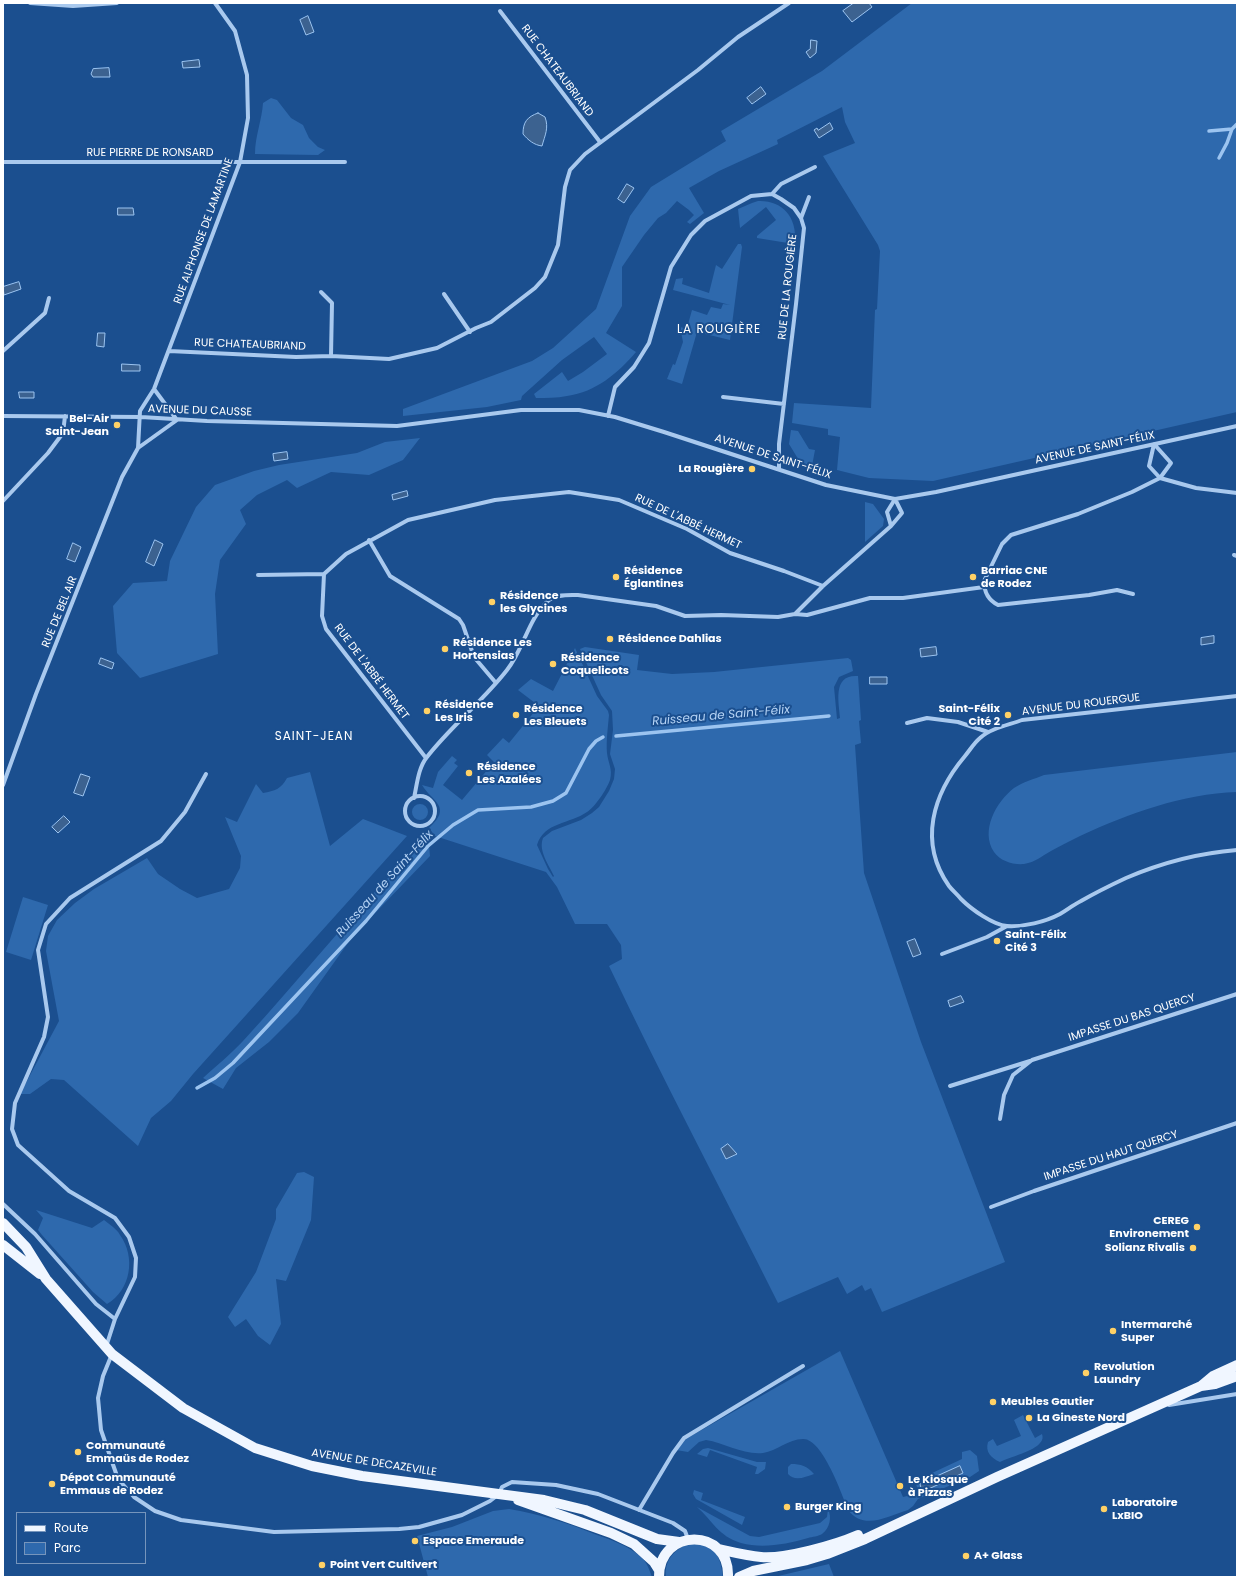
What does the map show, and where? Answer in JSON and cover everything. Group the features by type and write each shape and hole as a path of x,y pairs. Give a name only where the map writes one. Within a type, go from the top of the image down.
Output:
{"main road":[{"name":"AVENUE DE DECAZEVILLE","path":"3,1223 26,1247 46,1278 109,1350 183,1408 255,1448 312,1466 362,1476 544,1500 585,1510 657,1539 684,1541 702,1540 733,1553 761,1557 811,1550 861,1534 887,1528"},
{"name":"AVENUE DE DECAZEVILLE","path":"3,1245 46,1278"},
{"path":"1201,1386 1213,1376 1237,1365"},
{"path":"739,1577 753,1572 827,1554 875,1535 887,1528 1152,1407 1201,1386 1215,1384 1237,1376"},
{"name":"AVENUE DE DECAZEVILLE","path":"499,1494 611,1533 634,1544 654,1562 659,1573"},
{"path":"659,1573 666,1554 684,1541"},
{"path":"718,1548 725,1559 728,1577"}],"street":[{"path":"30,3 73,6 117,3"},
{"name":"RUE ALPHONSE DE LAMARTINE","path":"141,417 140,411 154,389 240,162 248,118 247,76 235,31 215,3"},
{"name":"RUE CHATEAUBRIAND","path":"169,351 296,357 331,356 389,359 437,348 491,322 535,288 545,277 558,245 564,189 570,170 585,154 600,142 698,70 738,37 789,3"},
{"name":"RUE CHATEAUBRIAND","path":"500,11 600,142"},
{"name":"RUE PIERRE DE RONSARD","path":"3,162 345,162"},
{"path":"608,416 615,387 634,367 649,343 671,267 691,235 705,221 751,196 772,194 780,184 815,167"},
{"name":"RUE DE LA ROUGIÈRE","path":"772,194 794,208 801,218 804,228 779,444 779,469"},
{"path":"801,218 809,196"},
{"path":"321,292 332,303 331,356"},
{"path":"444,294 470,332"},
{"path":"3,351 45,313 49,298"},
{"path":"154,389 177,420"},
{"path":"723,397 784,404"},
{"name":"AVENUE DE SAINT-FÉLIX","path":"397,426 521,410 579,410 608,416 694,441 826,485 864,491 895,499 936,492 1237,426"},
{"name":"AVENUE DU CAUSSE","path":"3,416 141,417 177,420 397,426"},
{"path":"3,501 48,453 63,433 65,416"},
{"name":"RUE DE BEL AIR","path":"3,785 36,694 122,477 138,448 141,417"},
{"name":"RUE DE BEL AIR","path":"138,448 177,420"},
{"path":"1133,594 1117,590 1090,595 998,605 990,601 984,587 984,581 1002,544 1011,535 1078,514 1160,478 1171,463 1154,444"},
{"path":"1154,444 1149,466 1160,478 1196,488 1237,493"},
{"name":"RUE DE L'ABBÉ HERMET","path":"426,758 326,629 322,616 324,574 346,554 369,540 408,520 495,500 569,492 619,500 674,523 730,553 823,586"},
{"path":"795,614 823,586 891,526 902,513 895,499 886,512 891,526"},
{"path":"369,540 390,576 459,619 463,625 474,657 496,683"},
{"path":"258,575 324,574"},
{"path":"414,798 419,796 428,799 434,806 435,816 424,826 415,825 407,819 406,814 407,805 414,798 418,777 426,758 496,683 508,668 539,610 551,599 566,595 578,595 656,606 685,616 721,615 778,617 795,614 807,615 870,598 903,598 984,587"},
{"name":"AVENUE DU ROUERGUE","path":"1237,696 1022,720 988,732 980,738 954,769 938,797 932,824 932,846 938,866 949,886 967,905 988,919 1007,926 1032,924 1059,914 1080,901 1126,878 1176,860 1198,855 1237,850"},
{"path":"906,723 927,718 958,722 988,732"},
{"path":"206,774 185,812 161,841 70,898 46,924 38,950 48,1017 44,1037 15,1103 12,1129 18,1145 69,1191 115,1218 129,1238 136,1258 135,1277 115,1319 98,1398 101,1430 118,1479 134,1497 155,1511 181,1520 274,1532 372,1531 419,1527 462,1515 490,1501 499,1494 502,1487 512,1482 556,1485 598,1494 673,1523 686,1531 684,1541"},
{"path":"942,954 987,937 1007,926"},
{"name":"IMPASSE DU BAS QUERCY","path":"950,1086 1237,994"},
{"name":"IMPASSE DU BAS QUERCY","path":"1000,1119 1004,1095 1013,1075 1032,1060"},
{"name":"IMPASSE DU HAUT QUERCY","path":"991,1207 1034,1191 1237,1123"},
{"path":"3,1204 35,1234 96,1304 115,1319"},
{"path":"639,1510 684,1438 803,1366"},
{"path":"1152,1407 1237,1394"}],"green space":[{"path":"912,3 1237,3 1237,412 933,481 869,478 837,470 840,437 828,435 828,429 792,423 794,403 871,408 875,310 877,309 880,251 878,245 823,156 855,143 845,122 842,107 777,140 778,144 719,171 689,188 704,213 690,224 687,222 694,215 677,201 666,213 658,218 644,235 622,267 622,306 606,333 636,352 622,367 606,380 597,386 578,394 555,398 536,398 534,394 562,372 568,381 607,354 594,337 562,360 522,396 521,400 487,407 403,416 403,409 532,361 553,348 596,309 630,216 651,187 726,141 721,131 822,71"},
{"path":"271,98 277,100 291,118 303,125 309,138 318,147 325,150 318,155 255,154 263,103"},
{"path":"758,201 774,203 786,212 793,224 795,241 788,243 757,238 757,236 776,220 766,207 740,228 738,209"},
{"path":"738,244 741,244 742,247 730,340 697,332 682,384 667,379 673,364 675,365 683,342 680,327 688,329 692,310 707,315 711,307 721,309 723,304 730,305 673,290 676,279 683,278 682,284 709,293 716,265 722,269"},
{"path":"791,430 798,431 809,449 815,450 812,466 800,462 789,444"},
{"path":"420,438 403,460 369,475 331,472 297,488 287,480 257,495 240,510 246,524 220,560 215,594 218,654 140,678 117,653 113,606 133,583 167,581 170,561 196,507 215,485 254,471 279,465 357,453 385,442"},
{"path":"865,502 873,504 884,519 883,526 865,542"},
{"path":"585,647 639,655 637,670 672,674 714,672 848,658 851,660 853,671 839,677 834,687 837,719 840,718 838,697 841,684 844,679 858,676 861,743 855,745 864,873 921,1042 1005,1262 882,1312 871,1288 865,1291 862,1285 847,1294 838,1277 778,1303 671,1093 609,966 622,959 621,945 607,924 575,924 557,887 546,872 435,836 429,828 436,821 440,809 435,800 422,785 433,788 438,772 452,756 457,760 454,763 458,766 443,785 462,800 494,762 487,755 503,738 509,743 539,706 518,690 531,679 553,691 575,648 597,696 608,711 607,748 611,776 604,793 590,810 580,816 558,824 540,837 537,845 548,869 553,877 554,876 543,853 543,838 552,831 581,820 592,813 599,807 609,791 614,779 615,769 610,754 613,730 612,711 601,695 580,649"},
{"path":"1237,752 1237,792 1196,796 1137,812 1080,836 1054,849 1035,861 1024,864 1016,864 1003,860 994,852 990,844 989,826 996,809 1007,794 1025,782 1044,775"},
{"path":"310,772 330,846 363,819 407,836 193,1074 171,1101 151,1118 138,1146 64,1080 51,1079 30,1094 20,1094 59,1021 46,951 48,936 57,920 75,903 94,889 147,858 158,874 180,889 197,898 229,889 240,868 241,856 225,817 237,822 256,784 263,793 280,787 287,778"},
{"path":"417,804 423,804 428,809 426,818 423,820 417,820 412,815 412,809"},
{"path":"421,845 429,845 430,856 353,936 298,1013 269,1042 236,1068 223,1089 203,1078 243,1041 352,917 397,868"},
{"path":"23,897 48,905 31,960 6,952"},
{"path":"304,1172 314,1177 311,1220 286,1281 276,1279 281,1324 270,1345 258,1336 246,1319 235,1327 228,1317 256,1272 276,1219 276,1209 297,1173"},
{"path":"36,1210 92,1228 104,1220 119,1233 128,1253 129,1263 126,1282 115,1298 107,1304 93,1292 38,1230 43,1218"},
{"path":"840,1351 903,1497 919,1493 915,1481 962,1459 962,1452 970,1450 977,1456 979,1471 970,1477 918,1499 908,1510 869,1521 861,1520 848,1510 824,1457 817,1447 810,1441 803,1439 792,1441 763,1453 741,1451 706,1440 699,1442 688,1452 676,1450 684,1440"},
{"path":"1023,1415 1035,1438 1042,1434 1042,1441 1037,1446 1027,1451 1000,1462 991,1457 987,1449 988,1442 993,1439 997,1446 1021,1436 1014,1420"},
{"path":"708,1448 757,1462 766,1462 765,1469 758,1474 755,1474 757,1467 710,1450 707,1457 697,1454 703,1449"},
{"path":"791,1464 804,1466 814,1474 794,1478 788,1474 788,1467"},
{"path":"694,1490 703,1493 701,1500 745,1517 742,1525 696,1499 693,1494"},
{"path":"697,1507 750,1536 759,1537 820,1523 827,1517 828,1509 830,1519 827,1529 822,1534 783,1544 758,1546 733,1540 716,1528"},
{"path":"509,1509 553,1519 620,1544 635,1552 642,1558 648,1566 652,1577 428,1577 417,1536 452,1527 493,1511"},
{"path":"688,1544 697,1544 710,1548 718,1556 723,1577 666,1577 668,1561 678,1549"},
{"path":"829,1564 834,1577 774,1577"}],"shaded area":[{"path":"854,3 869,3 872,7 852,22 843,11"},
{"path":"308,16 314,32 306,35 300,20"},
{"path":"811,40 817,41 816,53 810,58 806,52 810,49"},
{"path":"199,60 200,67 183,68 182,62"},
{"path":"109,68 110,77 93,77 91,74 93,69"},
{"path":"761,87 766,94 752,104 747,98"},
{"path":"538,113 545,117 547,125 542,146 531,142 523,134 526,120"},
{"path":"830,123 833,129 819,138 814,130 817,128 818,130"},
{"path":"627,184 634,188 624,203 618,199"},
{"path":"118,208 133,208 134,215 118,215"},
{"path":"19,282 21,289 4,295 3,287"},
{"path":"98,333 105,333 104,347 97,346"},
{"path":"122,364 140,365 140,371 122,371"},
{"path":"19,392 34,392 34,398 20,398"},
{"path":"287,452 288,459 274,461 273,454"},
{"path":"407,491 408,496 393,500 392,495"},
{"path":"155,540 163,544 154,566 146,562"},
{"path":"73,543 81,547 75,562 67,559"},
{"path":"1214,636 1214,643 1201,645 1201,638"},
{"path":"936,647 937,655 921,657 920,649"},
{"path":"101,658 114,663 112,669 99,664"},
{"path":"870,677 887,677 887,684 870,684"},
{"path":"81,774 90,777 83,796 74,793"},
{"path":"64,816 70,822 58,833 52,827"},
{"path":"915,939 921,954 913,957 907,942"},
{"path":"961,996 964,1002 950,1007 948,1001"},
{"path":"728,1144 737,1154 726,1159 721,1149"},
{"path":"960,1466 963,1473 922,1492 920,1484"}],"waterway":[{"path":"1209,131 1232,129 1237,124"},
{"path":"1219,158 1232,129"},
{"name":"Ruisseau de Saint-Félix","path":"616,736 829,716"},
{"name":"Ruisseau de Saint-Félix","path":"197,1088 215,1078 233,1063 366,921 428,846 453,825 478,810 531,807 553,801 566,793 589,749 596,741 603,737"}],"place":[{"name":"Bel-Air Saint-Jean","path":"117,425"},
{"name":"La Rougière","path":"752,469"},
{"name":"Résidence Églantines","path":"616,577"},
{"name":"Barriac CNE de Rodez","path":"973,577"},
{"name":"Résidence les Glycines","path":"492,602"},
{"name":"Résidence Dahlias","path":"610,639"},
{"name":"Résidence Les Hortensias","path":"445,649"},
{"name":"Résidence Coquelicots","path":"553,664"},
{"name":"Résidence Les Iris","path":"427,711"},
{"name":"Résidence Les Bleuets","path":"516,715"},
{"name":"Saint-Félix Cité 2","path":"1008,715"},
{"name":"Résidence Les Azalées","path":"469,773"},
{"name":"Saint-Félix Cité 3","path":"997,941"},
{"name":"CEREG Environement","path":"1197,1227"},
{"name":"Solianz Rivalis","path":"1193,1248"},
{"name":"Intermarché Super","path":"1113,1331"},
{"name":"Revolution Laundry","path":"1086,1373"},
{"name":"Meubles Gautier","path":"993,1402"},
{"name":"La Gineste Nord","path":"1029,1418"},
{"name":"Communauté Emmaüs de Rodez","path":"78,1452"},
{"name":"Dépot Communauté Emmaus de Rodez","path":"52,1484"},
{"name":"Le Kiosque à Pizzas","path":"900,1486"},
{"name":"Burger King","path":"787,1507"},
{"name":"Laboratoire LxBIO","path":"1104,1509"},
{"name":"Espace Emeraude","path":"415,1541"},
{"name":"A+ Glass","path":"966,1556"},
{"name":"Point Vert Cultivert","path":"322,1565"}],"district":[{"name":"LA ROUGIÈRE","path":"719,330"},
{"name":"SAINT-JEAN","path":"314,737"}]}
